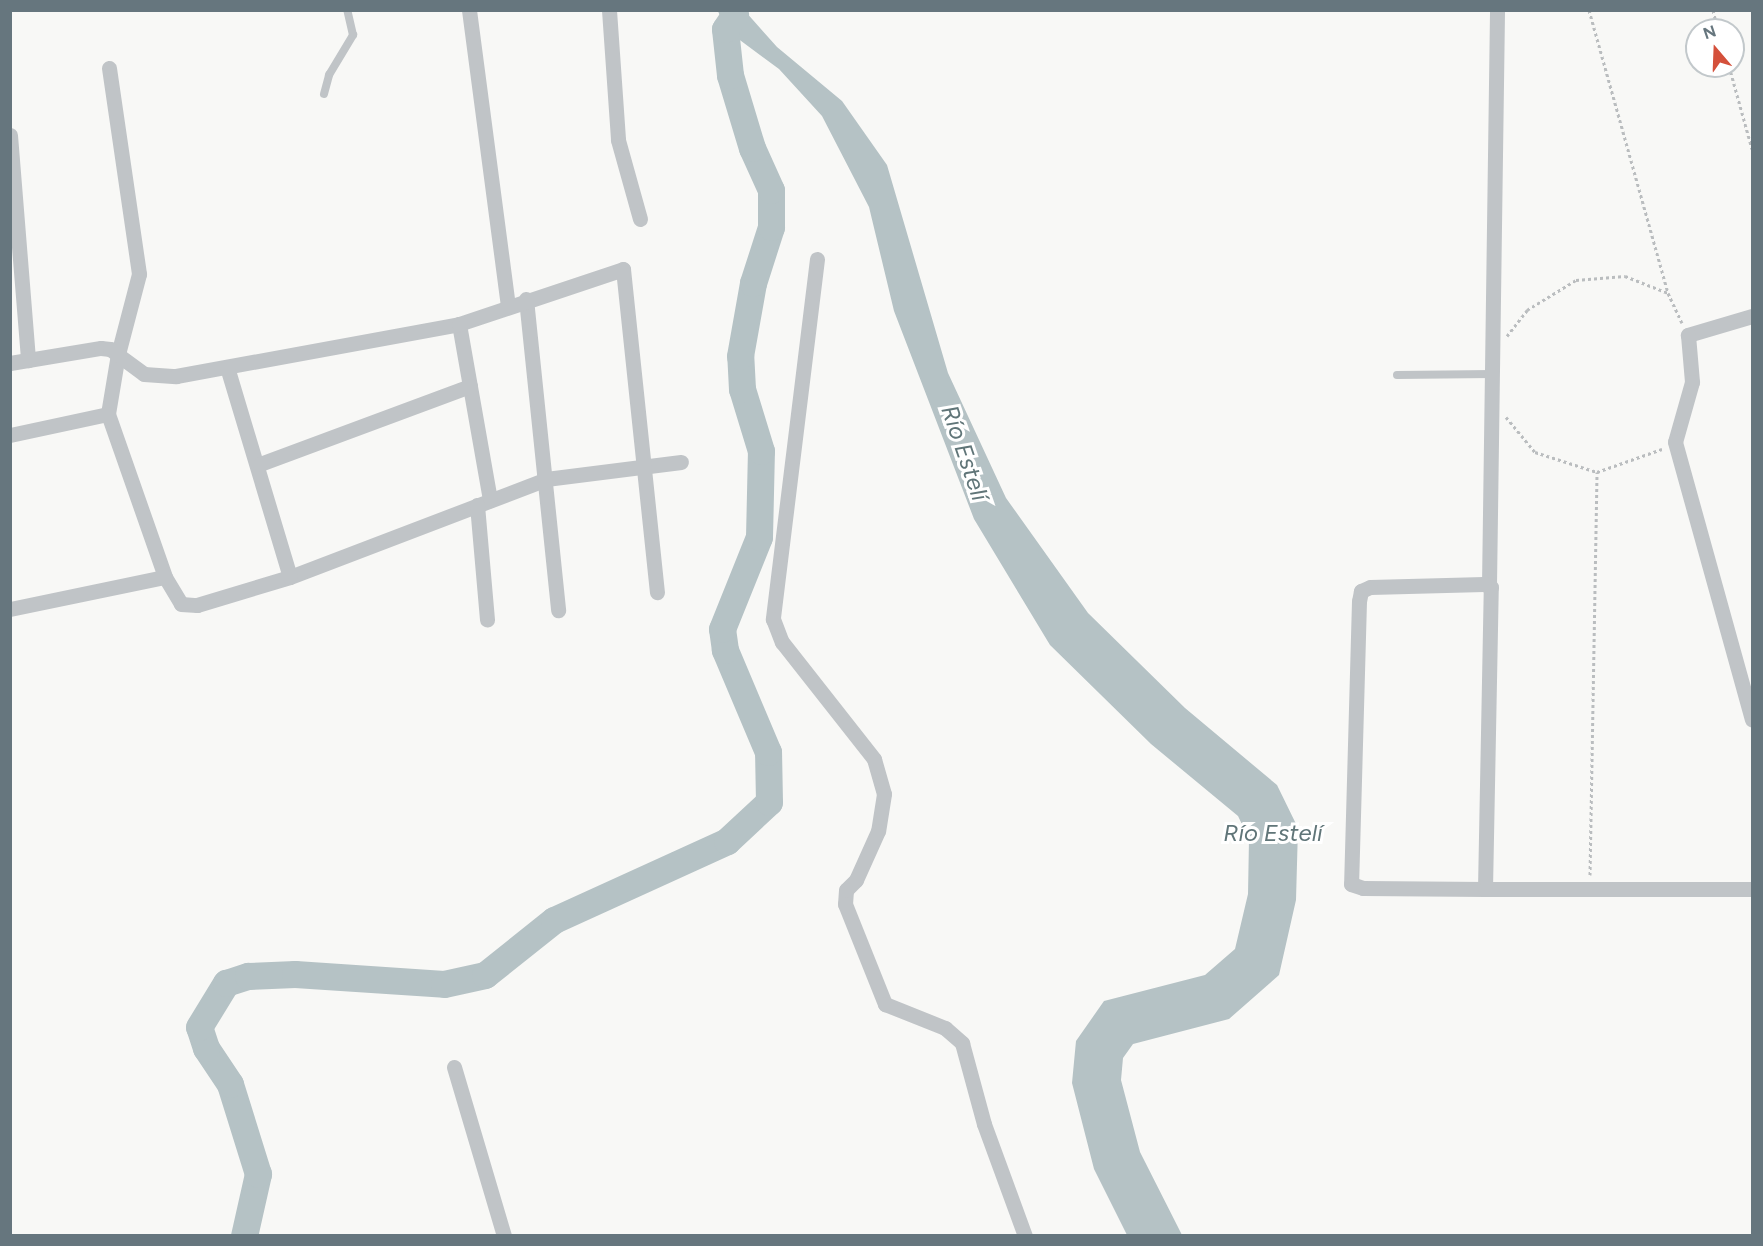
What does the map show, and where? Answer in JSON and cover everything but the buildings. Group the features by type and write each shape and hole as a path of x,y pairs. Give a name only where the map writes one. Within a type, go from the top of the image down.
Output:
{"street":[{"path":"469,10 508,305"},
{"path":"609,10 618,140 640,219"},
{"path":"1485,889 1497,10"},
{"path":"109,68 139,274 118,354 108,414 165,577 175,599 197,605 290,577 546,478 681,462"},
{"path":"10,135 28,360"},
{"path":"817,259 773,619 782,642 874,759 884,794 878,831 856,880 846,890 845,904 885,1004 945,1028 962,1043 984,1124 1024,1236"},
{"path":"10,363 101,348 118,354 144,374 176,376 459,324 508,305 623,269 657,592"},
{"path":"526,299 558,610"},
{"path":"1752,316 1688,335 1692,382 1675,442 1752,720"},
{"path":"459,324 470,386 484,502 487,620"},
{"path":"227,367 260,464 290,577"},
{"path":"260,464 470,386"},
{"path":"10,435 108,414"},
{"path":"10,609 165,577"},
{"path":"1489,585 1370,586 1361,591 1351,884 1363,888 1752,889"},
{"path":"454,1067 504,1236"}],"lane":[{"path":"324,94 329,75 353,35 347,10"},
{"path":"1397,375 1492,374"}],"path":[{"path":"1589,10 1668,293 1688,335"},
{"path":"1732,78 1752,149"},
{"path":"1501,344 1527,310 1576,280 1625,276 1668,293"},
{"path":"1500,410 1535,452 1596,472 1646,458 1675,442"},
{"path":"1589,889 1596,472"}],"water":[{"name":"Río Estelí","path":"718,11 745,11 777,47 842,101 887,165 948,373 1006,498 1088,613 1185,708 1277,785 1298,828 1296,900 1279,975 1229,1019 1133,1044 1123,1058 1121,1080 1140,1152 1182,1235 1127,1235 1094,1169 1072,1083 1076,1041 1104,1001 1205,975 1235,949 1248,894 1249,839 1238,816 1151,744 1050,645 974,519 894,311 869,207 822,116 779,69 725,29"}],"waterway":[{"path":"244,1236 258,1174 230,1084 206,1048 199,1027 226,983 248,976 295,974 444,984 485,975 554,920 727,841 769,802 768,752 725,650 722,629 759,537 761,451 742,389 740,356 753,283 771,227 771,190 752,148 730,75 725,29 735,14"}]}
